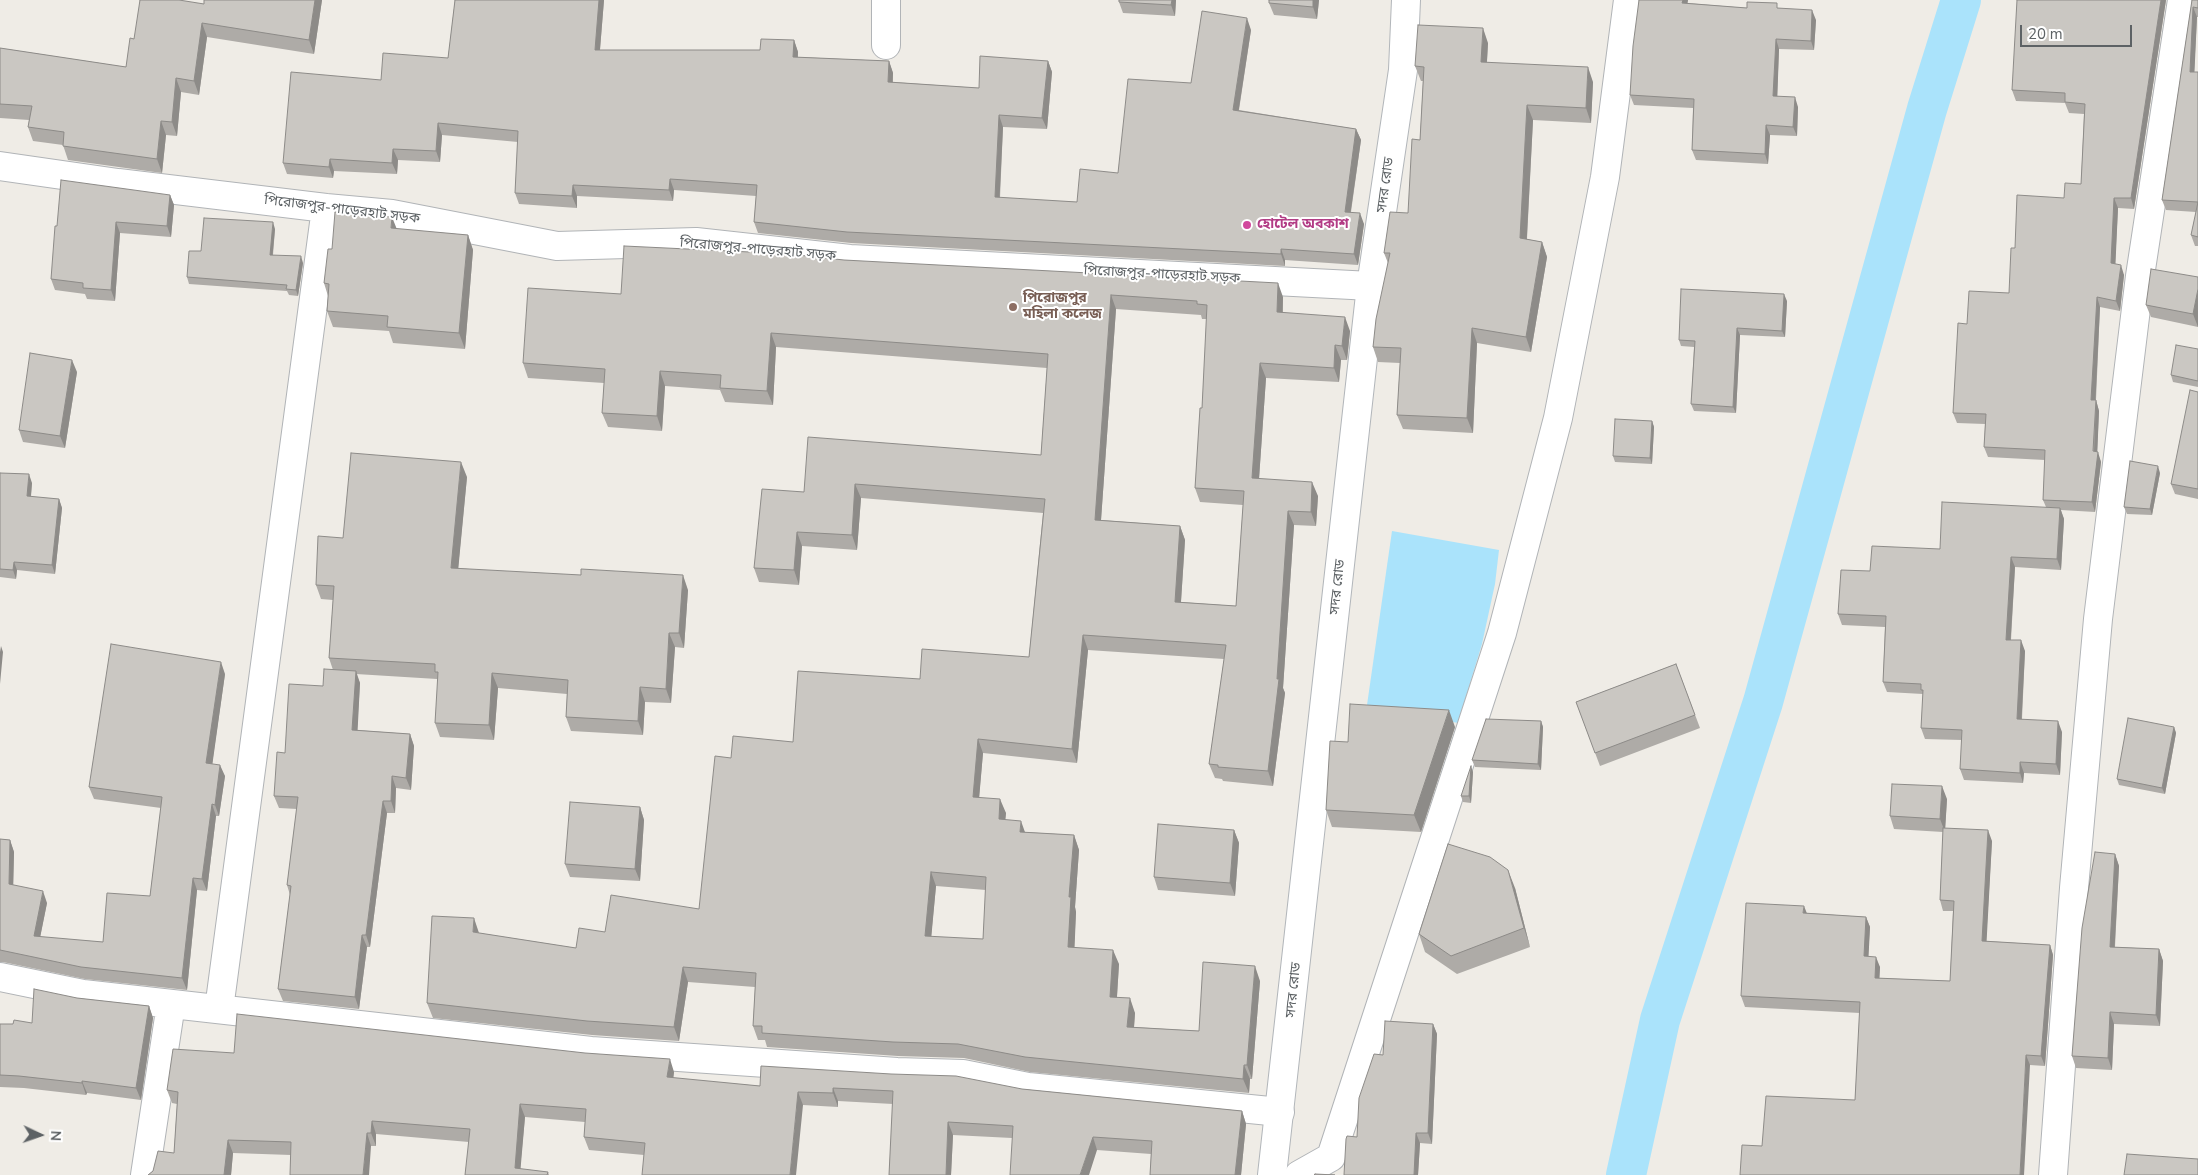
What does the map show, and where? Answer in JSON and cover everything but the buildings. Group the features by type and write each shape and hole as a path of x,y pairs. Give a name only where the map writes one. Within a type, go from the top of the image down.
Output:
{"street":[{"path":"886,0 886,45"},
{"name":"সদর রোড","path":"1272,1175 1371,286 1403,70 1406,0"},
{"path":"1299,1175 1330,1158 1502,633 1558,418 1605,178 1628,0"},
{"path":"2053,1175 2074,888 2098,619 2140,276 2182,0"},
{"name":"পিরোজপুর-পাড়েরহাট সড়ক","path":"0,169 326,208 392,214 557,246 696,242 850,259 1371,286"},
{"path":"219,1009 326,208"},
{"path":"0,977 83,994 591,1051 897,1072 962,1074 1028,1087 1280,1112"},
{"path":"145,1175 171,1004"}],"water":[{"path":"1392,531 1499,550 1495,584 1482,644 1458,723 1367,705"}],"waterway":[{"path":"1626,1175 1660,1020 1763,702 1927,109 1961,0"}],"place":[{"name":"হোটেল অবকাশ","path":"1247,225"},
{"name":"পিরোজপুর মহিলা কলেজ","path":"1013,307"}]}
